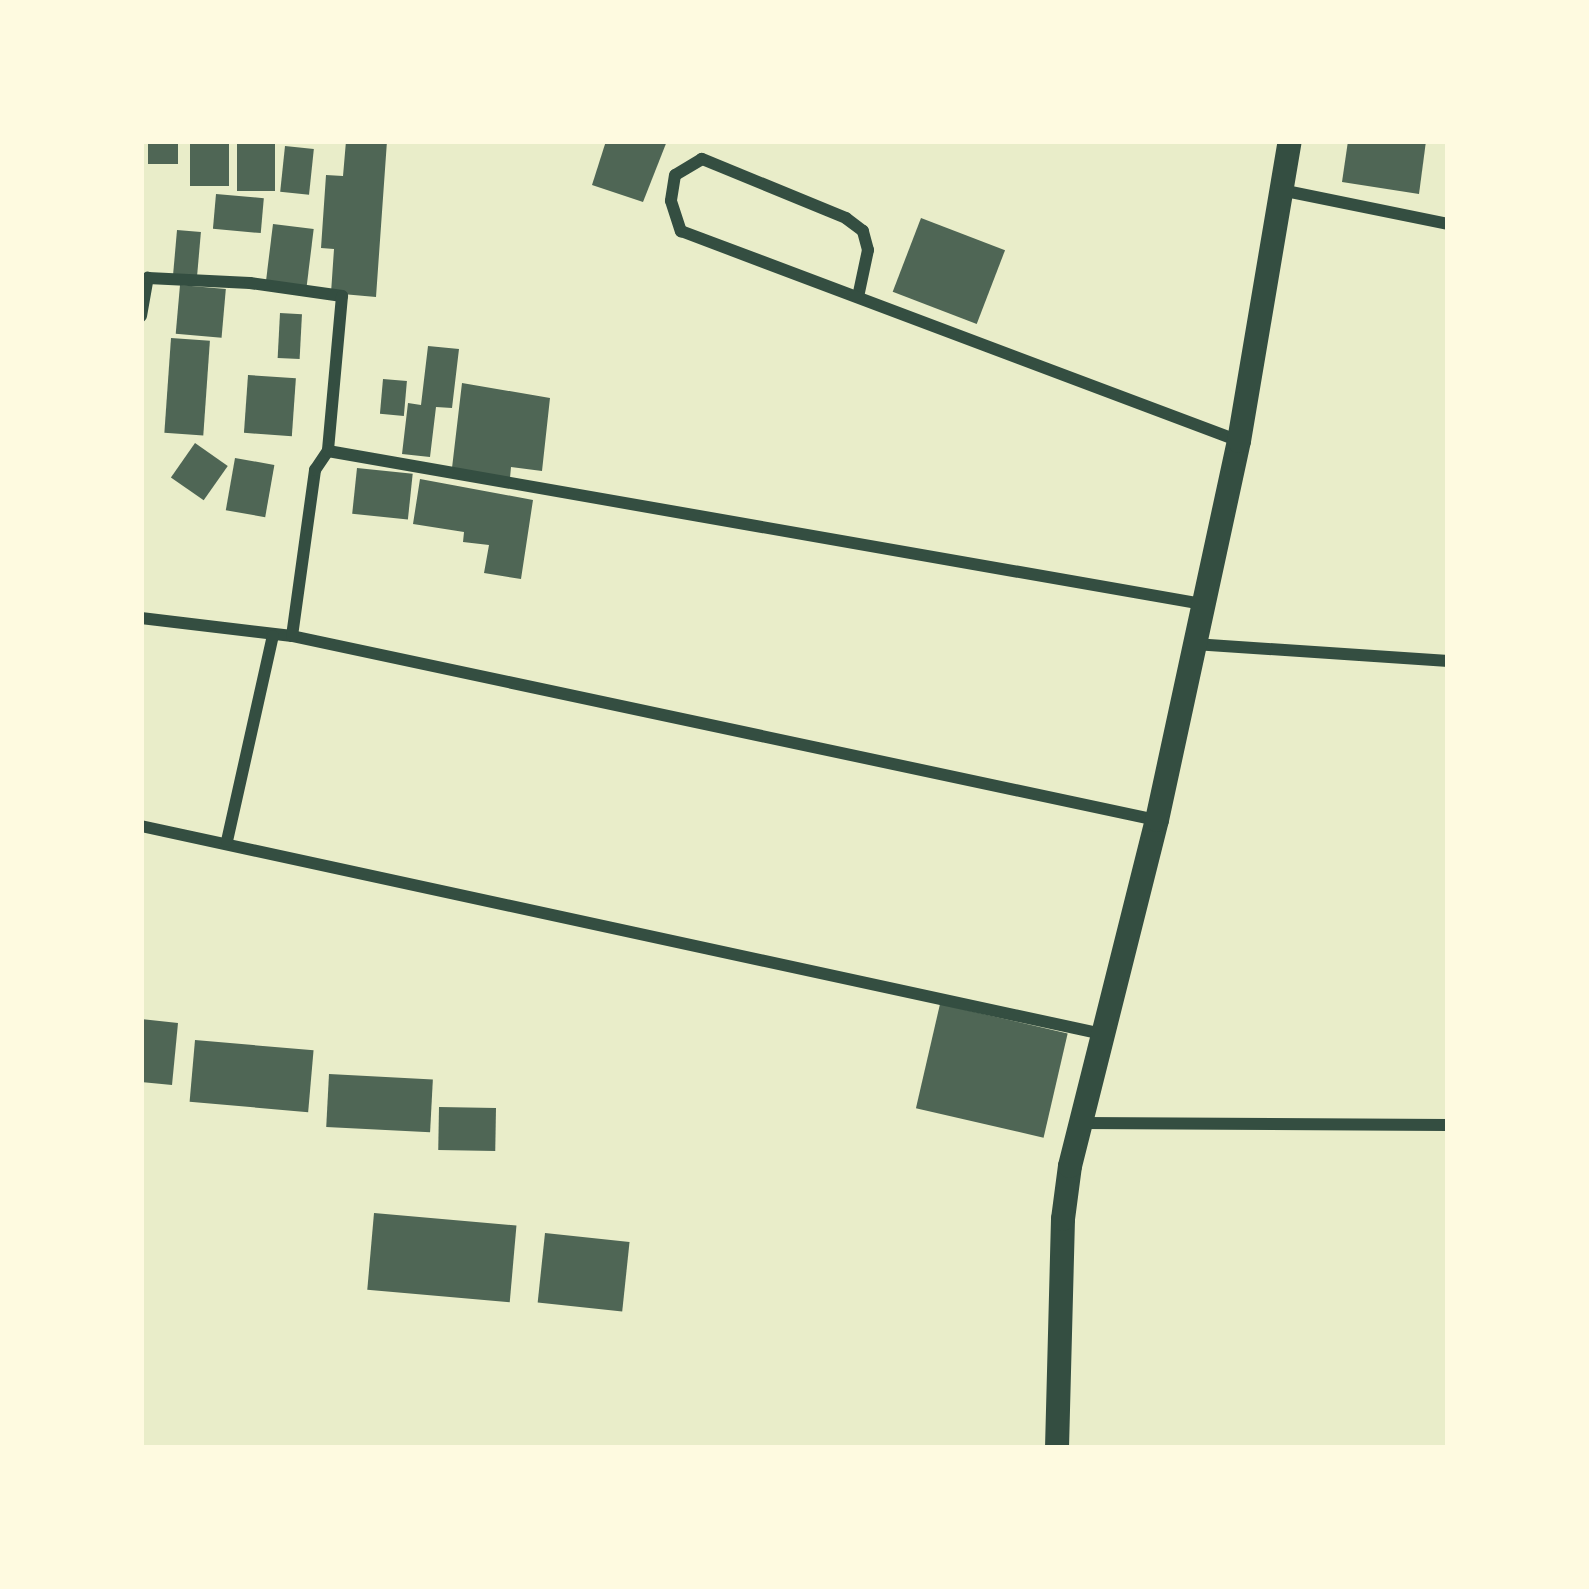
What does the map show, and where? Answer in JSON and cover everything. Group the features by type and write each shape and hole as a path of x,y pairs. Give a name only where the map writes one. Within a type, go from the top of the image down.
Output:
{"main road":[{"path":"1057,1448 1064,1219 1080,1123 1157,820 1239,441 1290,141"}],"street":[{"path":"857,297 868,250 863,231 846,218 702,159 675,176 671,201 681,231 1239,441"},
{"path":"1281,190 1448,224"},
{"path":"141,316 148,278 250,283 342,296 328,451 315,470 292,636"},
{"path":"328,451 1202,604"},
{"path":"141,618 292,636 1157,820"},
{"path":"227,841 273,636"},
{"path":"1193,644 1448,661"},
{"path":"141,826 1102,1034"},
{"path":"1080,1123 1448,1125"}],"building":[{"path":"148,141 178,141 178,164 148,164"},
{"path":"190,141 229,141 229,186 190,186"},
{"path":"237,141 275,141 275,191 237,191"},
{"path":"346,141 387,141 376,297 331,293 334,249 321,248 326,175 343,176"},
{"path":"606,141 667,141 643,202 592,185"},
{"path":"1348,141 1426,141 1419,194 1342,182"},
{"path":"285,146 314,149 309,195 280,192"},
{"path":"216,194 264,198 261,233 213,229"},
{"path":"921,218 1005,250 977,324 893,292"},
{"path":"273,224 314,229 307,288 266,283"},
{"path":"177,230 201,232 197,279 173,277"},
{"path":"180,285 226,289 222,338 176,334"},
{"path":"280,313 302,314 300,359 278,358"},
{"path":"171,338 210,341 203,435 164,433"},
{"path":"428,346 459,349 452,408 436,407 430,457 402,454 408,403 421,405"},
{"path":"248,375 296,378 292,436 244,433"},
{"path":"383,379 407,381 404,416 380,414"},
{"path":"462,383 550,398 542,471 511,467 510,478 452,468"},
{"path":"195,443 228,466 204,500 171,477"},
{"path":"235,458 274,465 265,517 226,510"},
{"path":"357,468 413,474 408,520 352,514"},
{"path":"420,479 533,500 521,579 484,573 489,545 463,542 464,532 413,524"},
{"path":"940,1004 1068,1033 1044,1138 916,1108"},
{"path":"141,1019 178,1023 172,1085 141,1082"},
{"path":"195,1040 314,1050 308,1112 190,1102"},
{"path":"329,1074 433,1079 430,1132 326,1127"},
{"path":"439,1107 496,1108 495,1151 438,1150"},
{"path":"374,1213 516,1225 510,1302 367,1290"},
{"path":"545,1233 630,1242 622,1312 538,1303"}]}
